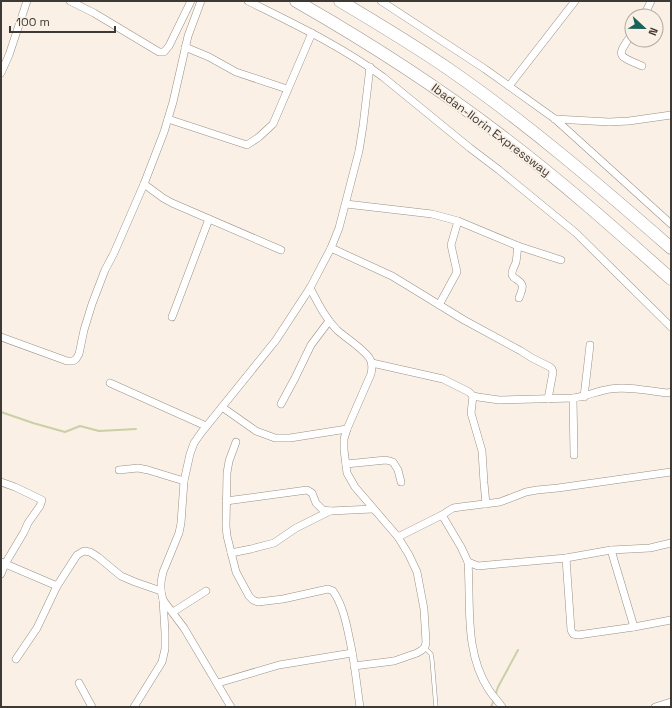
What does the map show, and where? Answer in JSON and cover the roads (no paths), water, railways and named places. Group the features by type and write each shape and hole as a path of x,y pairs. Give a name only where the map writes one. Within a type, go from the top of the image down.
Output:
{"highway":[{"name":"Ibadan-Ilorin Expressway","path":"296,1 330,20 422,79 498,134 563,186 671,279"},
{"name":"Ibadan-Ilorin Expressway","path":"340,1 414,46 487,97 547,142 671,248"}],"street":[{"path":"2,69 9,55 27,1"},
{"path":"70,1 89,10 159,52 164,52 169,46 191,1"},
{"path":"1,337 67,361 73,361 79,354 84,330 92,304 105,270 144,184 164,132 185,47 201,1"},
{"path":"248,1 312,33 370,67 383,77 576,233 671,327"},
{"path":"381,1 485,69 555,119 671,224"},
{"path":"509,86 575,1"},
{"path":"168,119 247,145 259,137 272,124 312,33"},
{"path":"624,44 622,47 621,55 624,58 642,66"},
{"path":"185,47 209,57 236,72 287,89"},
{"path":"134,707 162,662 165,649 163,600 160,591 161,582 179,533 184,481 194,443 206,426 276,340 310,288 331,248 346,204 359,151 370,67"},
{"path":"555,119 609,122 629,121 671,114"},
{"path":"144,184 163,198 281,250"},
{"path":"346,204 432,214 458,221 518,246 561,260"},
{"path":"172,317 209,219"},
{"path":"439,304 457,272 451,245 458,221"},
{"path":"518,246 516,262 512,274 513,277 523,285 519,298"},
{"path":"331,248 381,270 464,320 550,367 553,372 548,399"},
{"path":"310,288 329,321 365,352 371,360 371,374 344,439 347,473 355,487 398,537 409,555 417,572 424,609 426,642 425,647 422,650 418,653 387,663 354,666"},
{"path":"281,404 311,345 329,321"},
{"path":"584,396 590,344"},
{"path":"372,363 443,379 469,392 473,396 499,400 573,398 609,389 623,388 668,393 671,392"},
{"path":"110,383 206,426"},
{"path":"473,396 471,413 482,451 486,504"},
{"path":"573,398 574,455"},
{"path":"222,407 256,430 275,438 290,438 347,429"},
{"path":"236,442 227,473 226,502 227,536 236,572 249,596 258,602 283,599 328,589 333,591 343,612 346,623 360,707"},
{"path":"346,464 386,460 393,462 398,470 401,482"},
{"path":"119,470 138,468 184,481"},
{"path":"398,537 453,508 500,502 526,492 537,490 671,472"},
{"path":"1,482 23,490 42,500 24,532 3,563 1,574"},
{"path":"226,502 307,490 312,493 316,503 323,510 373,509"},
{"path":"231,553 274,543 296,528 330,511"},
{"path":"442,515 462,547 468,562 470,629 473,652 480,672 489,690 502,707"},
{"path":"468,562 478,566 566,558 611,550 650,548 671,543"},
{"path":"611,550 634,627"},
{"path":"16,660 37,628 57,586 78,555 84,551 90,552 98,557 121,576 160,591"},
{"path":"566,558 571,630 573,634 578,635 671,620"},
{"path":"3,563 57,586"},
{"path":"173,612 206,591"},
{"path":"163,600 184,628 231,707"},
{"path":"218,683 280,665 352,653"},
{"path":"79,683 92,707"},
{"path":"655,707 671,702"}],"lane":[{"path":"425,647 431,654 436,707"}],"waterway":[{"path":"1,412 65,432 80,426 99,431 136,429"},
{"path":"495,696 498,687 518,650"},
{"path":"491,707 494,700"}]}
